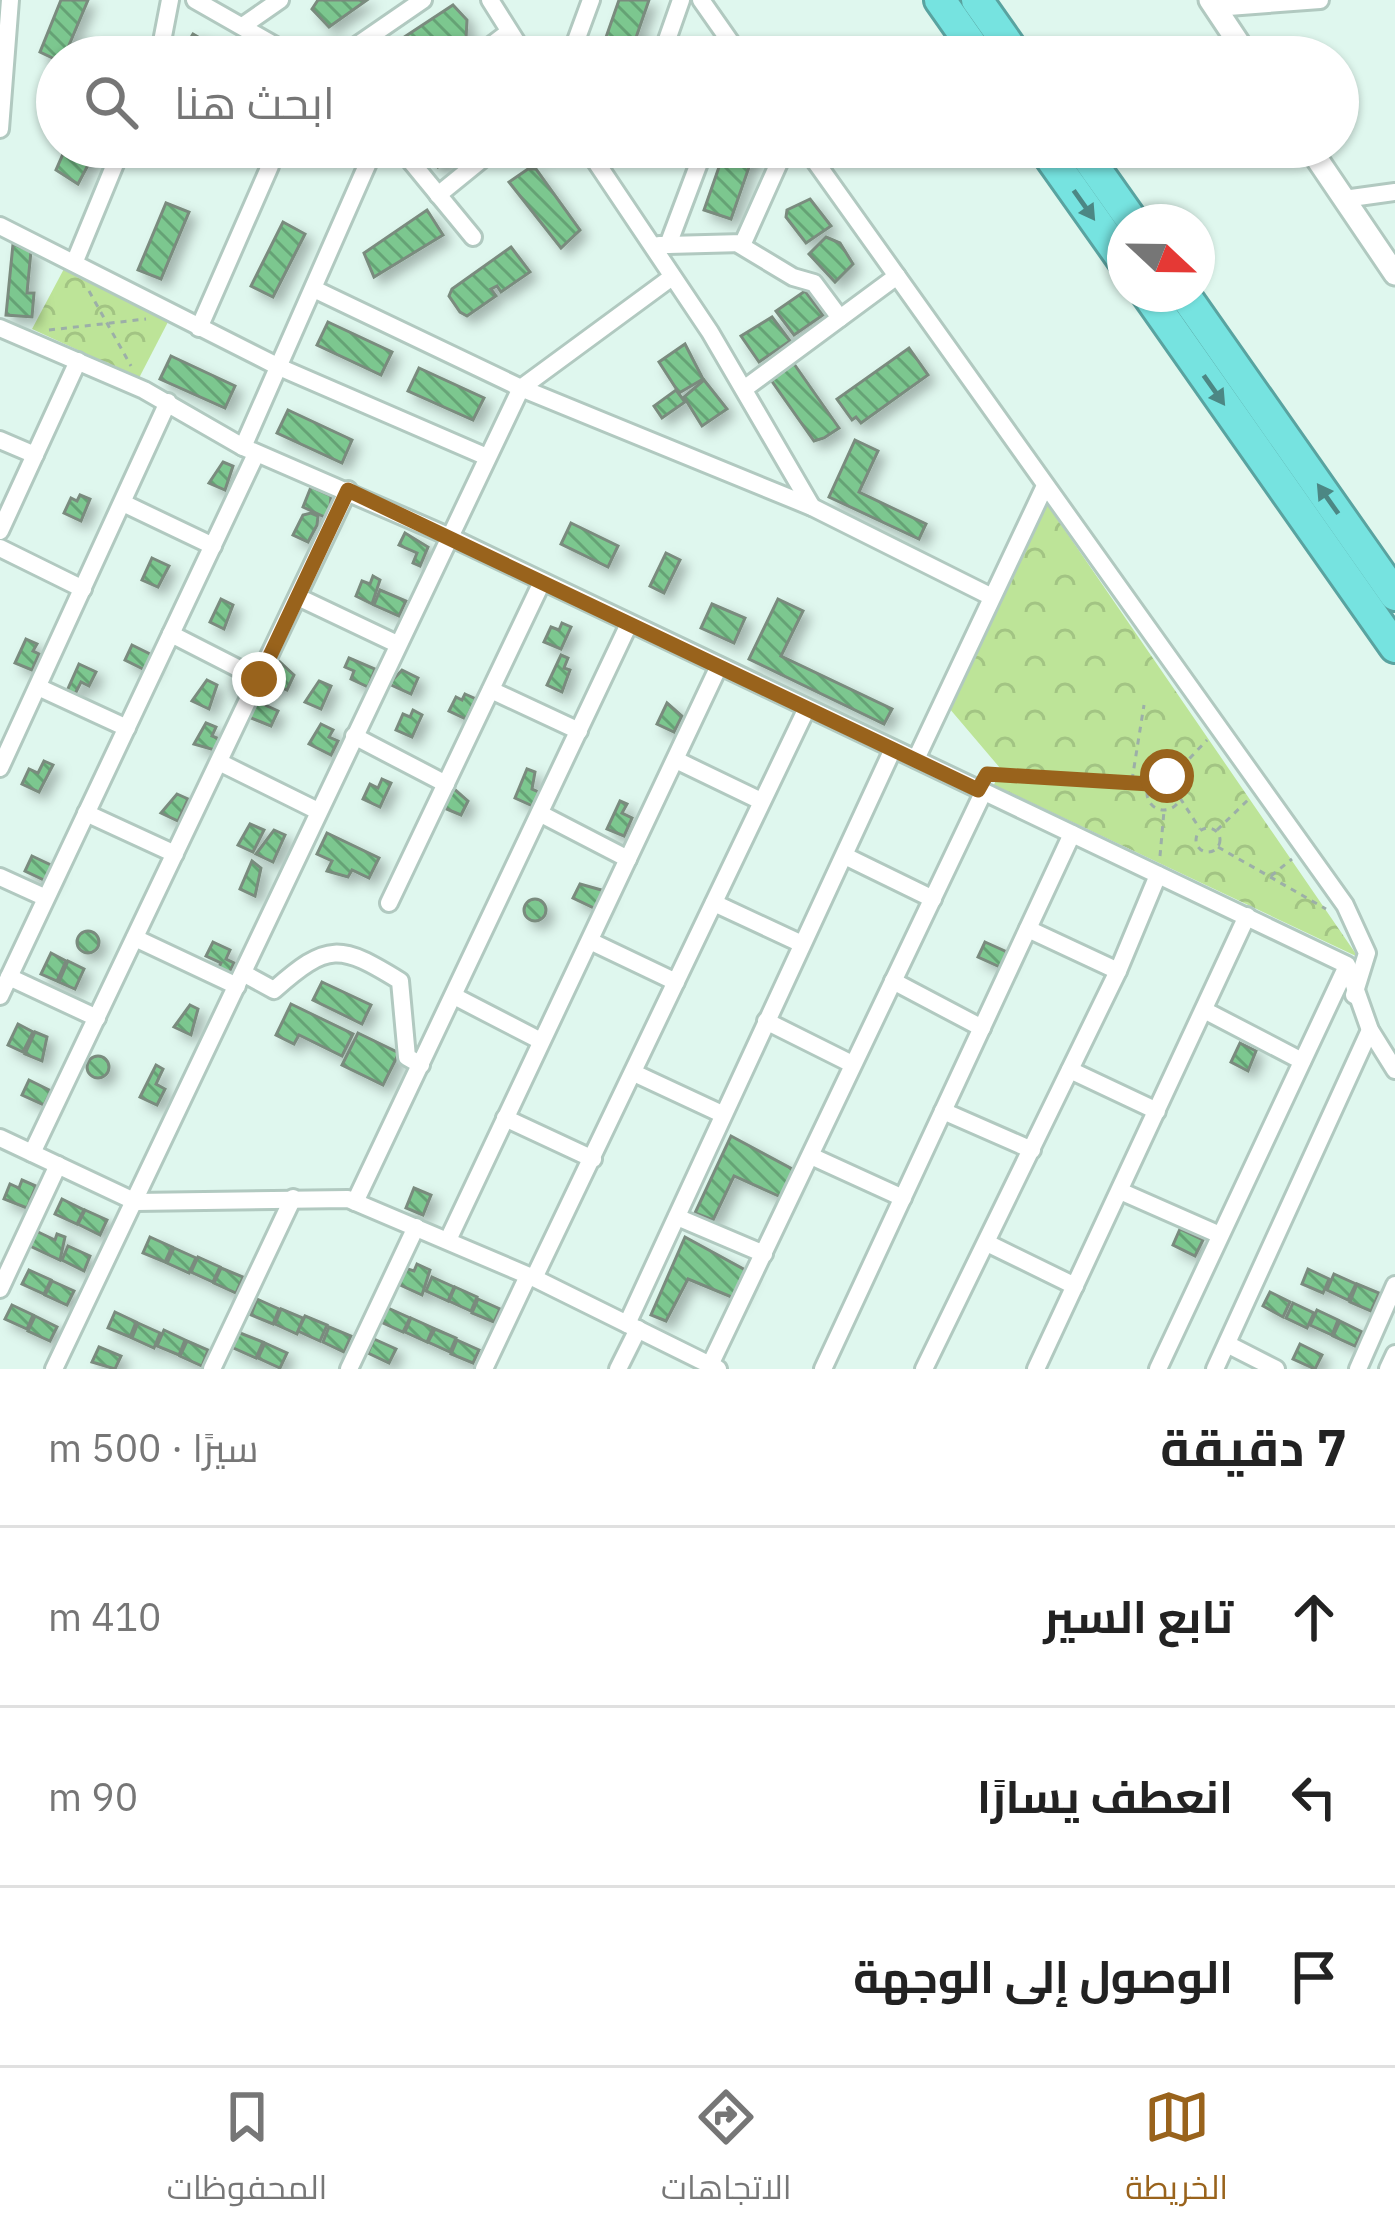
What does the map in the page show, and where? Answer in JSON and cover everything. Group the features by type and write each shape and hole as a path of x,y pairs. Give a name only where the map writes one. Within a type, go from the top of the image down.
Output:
{"highway":[{"path":"940,0 965,36"},
{"path":"977,0 1002,36"},
{"path":"1058,168 1107,238"},
{"path":"1096,168 1121,204"},
{"path":"1160,312 1395,646"},
{"path":"1197,312 1395,595"}],"street":[{"path":"0,129 10,0"},
{"path":"163,36 170,0"},
{"path":"195,0 262,36"},
{"path":"244,25 280,0"},
{"path":"371,36 423,0"},
{"path":"490,0 512,36"},
{"path":"578,36 591,0"},
{"path":"668,36 681,0"},
{"path":"701,0 726,36"},
{"path":"1212,4 1320,0"},
{"path":"1212,4 1234,36"},
{"path":"504,36 509,32"},
{"path":"75,261 113,168"},
{"path":"199,328 269,168"},
{"path":"0,996 213,546 279,367 366,168"},
{"path":"416,168 473,238"},
{"path":"437,195 471,168"},
{"path":"602,168 660,245 672,277 812,507"},
{"path":"660,245 696,168"},
{"path":"740,245 751,236 778,168"},
{"path":"820,168 1345,905 1367,952 1354,995"},
{"path":"1323,168 1395,274"},
{"path":"1344,199 1395,192"},
{"path":"0,226 279,367 487,457"},
{"path":"660,245 740,245 793,278 814,283 839,319"},
{"path":"744,389 897,276"},
{"path":"54,1369 521,388 672,277"},
{"path":"316,290 521,388 812,507 990,596"},
{"path":"0,328 168,402 250,450 448,536 1347,965"},
{"path":"0,531 78,361"},
{"path":"1,762 168,402"},
{"path":"0,440 35,455"},
{"path":"916,759 1044,488"},
{"path":"32,1153 348,490"},
{"path":"123,503 213,546"},
{"path":"0,548 83,590"},
{"path":"388,904 542,582"},
{"path":"298,597 397,644"},
{"path":"355,1202 629,623"},
{"path":"171,634 259,679"},
{"path":"448,1240 719,666"},
{"path":"38,687 127,728"},
{"path":"491,690 579,731"},
{"path":"484,1369 593,1160 806,708"},
{"path":"354,736 446,784"},
{"path":"618,1369 722,1114 847,857 893,749"},
{"path":"676,760 761,801"},
{"path":"219,762 318,812"},
{"path":"0,1138 136,1202 292,1198 355,1202 531,1277 714,1367 981,791"},
{"path":"86,813 175,854"},
{"path":"541,814 628,860"},
{"path":"823,1369 1072,834"},
{"path":"847,857 932,899"},
{"path":"924,1369 1118,971 1158,875"},
{"path":"0,877 44,897"},
{"path":"714,902 802,944"},
{"path":"1038,1368 1247,916"},
{"path":"1028,929 1118,971"},
{"path":"135,938 274,991 310,957 354,953 400,981 407,1057 421,1064"},
{"path":"590,941 676,982"},
{"path":"1347,965 1354,995 1395,1070"},
{"path":"1158,1369 1347,965"},
{"path":"9,977 97,1018"},
{"path":"892,981 982,1028"},
{"path":"454,997 542,1041"},
{"path":"1204,1010 1302,1061"},
{"path":"766,1021 852,1064"},
{"path":"1215,1369 1370,1030"},
{"path":"1070,1070 1157,1111"},
{"path":"634,1073 722,1114"},
{"path":"943,1111 1032,1150"},
{"path":"505,1118 593,1160"},
{"path":"811,1156 903,1198"},
{"path":"0,1289 58,1165"},
{"path":"1120,1191 1220,1235"},
{"path":"212,1369 292,1198"},
{"path":"677,1217 764,1254"},
{"path":"354,1367 416,1227"},
{"path":"987,1243 1075,1286"},
{"path":"1358,1369 1395,1285"},
{"path":"1227,1344 1276,1369"},
{"path":"1388,1369 1395,1354"}],"path":[{"path":"75,261 105,324 139,378"},
{"path":"36,331 172,315"},
{"path":"1132,782 1144,705"},
{"path":"981,791 987,774 1150,784 1172,778 1220,727"},
{"path":"1172,778 1201,831 1200,849 1217,847 1321,910 1345,905"},
{"path":"1150,784 1150,803 1164,810"},
{"path":"1201,831 1216,831 1263,786"},
{"path":"1164,810 1180,799"},
{"path":"1158,875 1164,810"},
{"path":"1216,831 1217,847"},
{"path":"1270,877 1306,848"}],"green space":[{"path":"66,265 169,320 139,378 32,329"},
{"path":"1045,501 1358,957 994,785 1000,768 949,708"}],"building":[{"path":"61,0 88,0 73,36 46,36"},
{"path":"318,0 367,0 329,27 312,9"},
{"path":"619,0 649,0 637,36 606,36"},
{"path":"453,5 467,20 466,36 406,36"},
{"path":"57,168 86,168 78,184"},
{"path":"719,168 749,168 731,219 704,210"},
{"path":"536,169 580,230 561,248 509,182"},
{"path":"810,199 831,226 806,243 786,217 787,210"},
{"path":"166,203 189,212 161,279 138,270"},
{"path":"427,210 443,235 374,277 364,253"},
{"path":"283,222 305,234 273,297 251,286"},
{"path":"826,237 840,243 853,264 835,282 809,254"},
{"path":"13,244 31,251 27,293 34,293 32,317 6,315"},
{"path":"511,247 530,272 501,292 497,286 491,289 496,296 467,316 460,312 449,296 452,289"},
{"path":"805,291 823,315 794,335 776,311"},
{"path":"772,317 790,341 759,362 741,336"},
{"path":"328,322 392,352 381,375 317,345"},
{"path":"685,344 703,379 679,393 659,362"},
{"path":"909,348 928,375 861,423 856,417 852,420 837,399"},
{"path":"171,356 235,386 225,408 160,379"},
{"path":"792,361 839,428 824,438 814,441 771,380"},
{"path":"419,368 484,398 473,420 408,391"},
{"path":"704,380 727,409 702,426 684,397"},
{"path":"676,390 685,402 662,418 654,406"},
{"path":"288,410 352,440 342,463 277,433"},
{"path":"855,440 878,451 859,492 926,524 919,539 829,497"},
{"path":"223,462 233,466 225,490 209,483"},
{"path":"311,487 331,496 329,519 303,507"},
{"path":"80,495 90,499 81,521 64,513 71,498 77,501"},
{"path":"303,515 318,516 308,542 293,535"},
{"path":"571,523 618,546 608,567 561,544"},
{"path":"405,533 428,547 420,566 413,563 417,553 399,545"},
{"path":"666,553 680,560 664,593 650,586"},
{"path":"152,558 169,566 158,587 142,580"},
{"path":"373,576 380,580 372,604 356,596 362,581 370,584"},
{"path":"380,590 406,601 399,616 374,605"},
{"path":"221,599 233,605 224,629 210,622"},
{"path":"778,599 803,611 781,656 892,709 884,724 749,659"},
{"path":"712,604 745,618 734,643 701,628"},
{"path":"562,623 571,627 561,649 544,642 551,627 559,630"},
{"path":"26,639 37,644 33,651 39,654 32,670 15,663"},
{"path":"132,645 154,656 147,671 125,660"},
{"path":"561,655 568,658 564,668 570,670 562,692 547,685"},
{"path":"349,658 375,669 368,687 351,679 354,671 345,667"},
{"path":"280,662 294,675 287,690 271,683"},
{"path":"79,664 96,672 89,686 81,682 75,694 67,691"},
{"path":"402,670 418,678 411,694 389,684"},
{"path":"207,680 217,685 209,709 192,701"},
{"path":"319,681 331,686 321,709 305,702"},
{"path":"465,694 476,699 466,719 449,711 456,697 462,700"},
{"path":"254,700 278,711 271,726 246,716"},
{"path":"667,703 682,716 674,732 657,724"},
{"path":"413,710 422,715 412,737 396,730 403,714 410,717"},
{"path":"206,723 216,727 212,736 222,740 218,751 194,744"},
{"path":"321,724 333,730 329,737 338,741 331,755 309,744"},
{"path":"44,761 53,765 39,792 22,784 29,769 38,773"},
{"path":"527,769 535,772 532,789 541,793 535,807 515,798"},
{"path":"382,779 391,783 380,807 363,799 370,784 378,788"},
{"path":"453,788 468,801 461,815 444,808"},
{"path":"177,794 188,799 178,821 161,813"},
{"path":"620,801 627,804 622,813 632,818 624,836 607,829"},
{"path":"250,824 264,830 253,852 238,845"},
{"path":"274,830 285,835 273,862 256,854"},
{"path":"327,833 379,858 369,878 352,870 348,877 327,871 332,861 317,854"},
{"path":"32,856 53,866 46,881 25,871"},
{"path":"252,861 261,868 255,896 240,889"},
{"path":"580,884 605,891 596,909 573,898"},
{"path":"535,899 546,910 535,921 524,910"},
{"path":"88,931 99,942 88,953 77,942"},
{"path":"213,942 230,950 226,959 234,963 227,977 216,973 221,963 206,956"},
{"path":"985,942 1007,952 1000,967 978,957"},
{"path":"51,953 66,961 57,981 41,974"},
{"path":"68,961 84,969 75,989 59,982"},
{"path":"322,982 371,1005 362,1024 313,1000"},
{"path":"291,1004 353,1034 342,1056 299,1035 294,1044 276,1035"},
{"path":"190,1005 198,1009 191,1035 174,1027"},
{"path":"18,1024 33,1032 23,1052 8,1045"},
{"path":"35,1032 47,1037 42,1061 25,1054"},
{"path":"358,1033 399,1053 383,1085 342,1065"},
{"path":"1240,1043 1256,1051 1248,1071 1231,1062"},
{"path":"98,1056 109,1067 98,1078 87,1067"},
{"path":"156,1065 163,1069 156,1084 165,1089 157,1105 140,1097"},
{"path":"29,1080 51,1091 44,1105 22,1095"},
{"path":"731,1136 794,1170 781,1197 734,1176 713,1220 695,1213"},
{"path":"22,1180 36,1186 27,1208 4,1199 10,1184 19,1188"},
{"path":"414,1188 431,1195 423,1215 406,1208"},
{"path":"62,1199 84,1210 77,1224 55,1214"},
{"path":"85,1210 107,1220 100,1235 78,1224"},
{"path":"1180,1229 1203,1240 1195,1256 1173,1245"},
{"path":"36,1231 55,1240 57,1234 65,1237 60,1260 30,1246"},
{"path":"150,1237 172,1247 165,1262 143,1253"},
{"path":"685,1237 747,1271 734,1298 688,1279 666,1321 651,1315"},
{"path":"68,1246 90,1256 84,1271 62,1260"},
{"path":"174,1248 196,1258 189,1273 167,1263"},
{"path":"198,1257 220,1267 213,1282 191,1272"},
{"path":"417,1264 430,1270 422,1295 398,1284 405,1268 414,1271"},
{"path":"221,1268 243,1277 236,1293 214,1283"},
{"path":"1308,1269 1329,1279 1323,1293 1302,1284"},
{"path":"29,1270 51,1280 44,1294 22,1284"},
{"path":"1334,1274 1356,1284 1348,1300 1327,1290"},
{"path":"432,1277 454,1287 448,1301 426,1291"},
{"path":"52,1281 74,1291 67,1305 45,1295"},
{"path":"1357,1284 1379,1293 1371,1311 1350,1302"},
{"path":"455,1287 477,1297 471,1311 449,1301"},
{"path":"1270,1292 1290,1302 1283,1317 1263,1306"},
{"path":"257,1299 279,1309 273,1324 251,1315"},
{"path":"478,1299 500,1309 494,1322 472,1313"},
{"path":"1293,1303 1314,1313 1307,1328 1286,1318"},
{"path":"12,1305 33,1315 27,1329 5,1319"},
{"path":"388,1308 410,1318 403,1332 381,1322"},
{"path":"281,1309 303,1318 297,1334 275,1324"},
{"path":"1317,1310 1338,1320 1332,1335 1310,1325"},
{"path":"115,1312 136,1322 130,1337 108,1328"},
{"path":"35,1316 57,1327 50,1341 28,1331"},
{"path":"305,1316 327,1325 320,1341 298,1331"},
{"path":"411,1318 433,1328 427,1342 405,1332"},
{"path":"1340,1321 1362,1332 1355,1346 1333,1336"},
{"path":"138,1323 160,1333 154,1348 132,1338"},
{"path":"329,1327 351,1336 344,1352 323,1342"},
{"path":"435,1329 456,1338 450,1352 428,1342"},
{"path":"164,1330 185,1340 179,1355 157,1346"},
{"path":"235,1331 263,1342 256,1358 229,1346"},
{"path":"374,1339 396,1349 389,1363 368,1353"},
{"path":"457,1340 479,1350 473,1363 451,1354"},
{"path":"187,1341 208,1350 202,1366 180,1356"},
{"path":"265,1343 287,1353 280,1368 258,1358"},
{"path":"1300,1344 1322,1355 1315,1369 1293,1359"},
{"path":"99,1347 121,1356 115,1369 92,1362"}],"route":[{"path":"259,679 348,490 978,790 987,774 1150,784 1167,776"}]}
